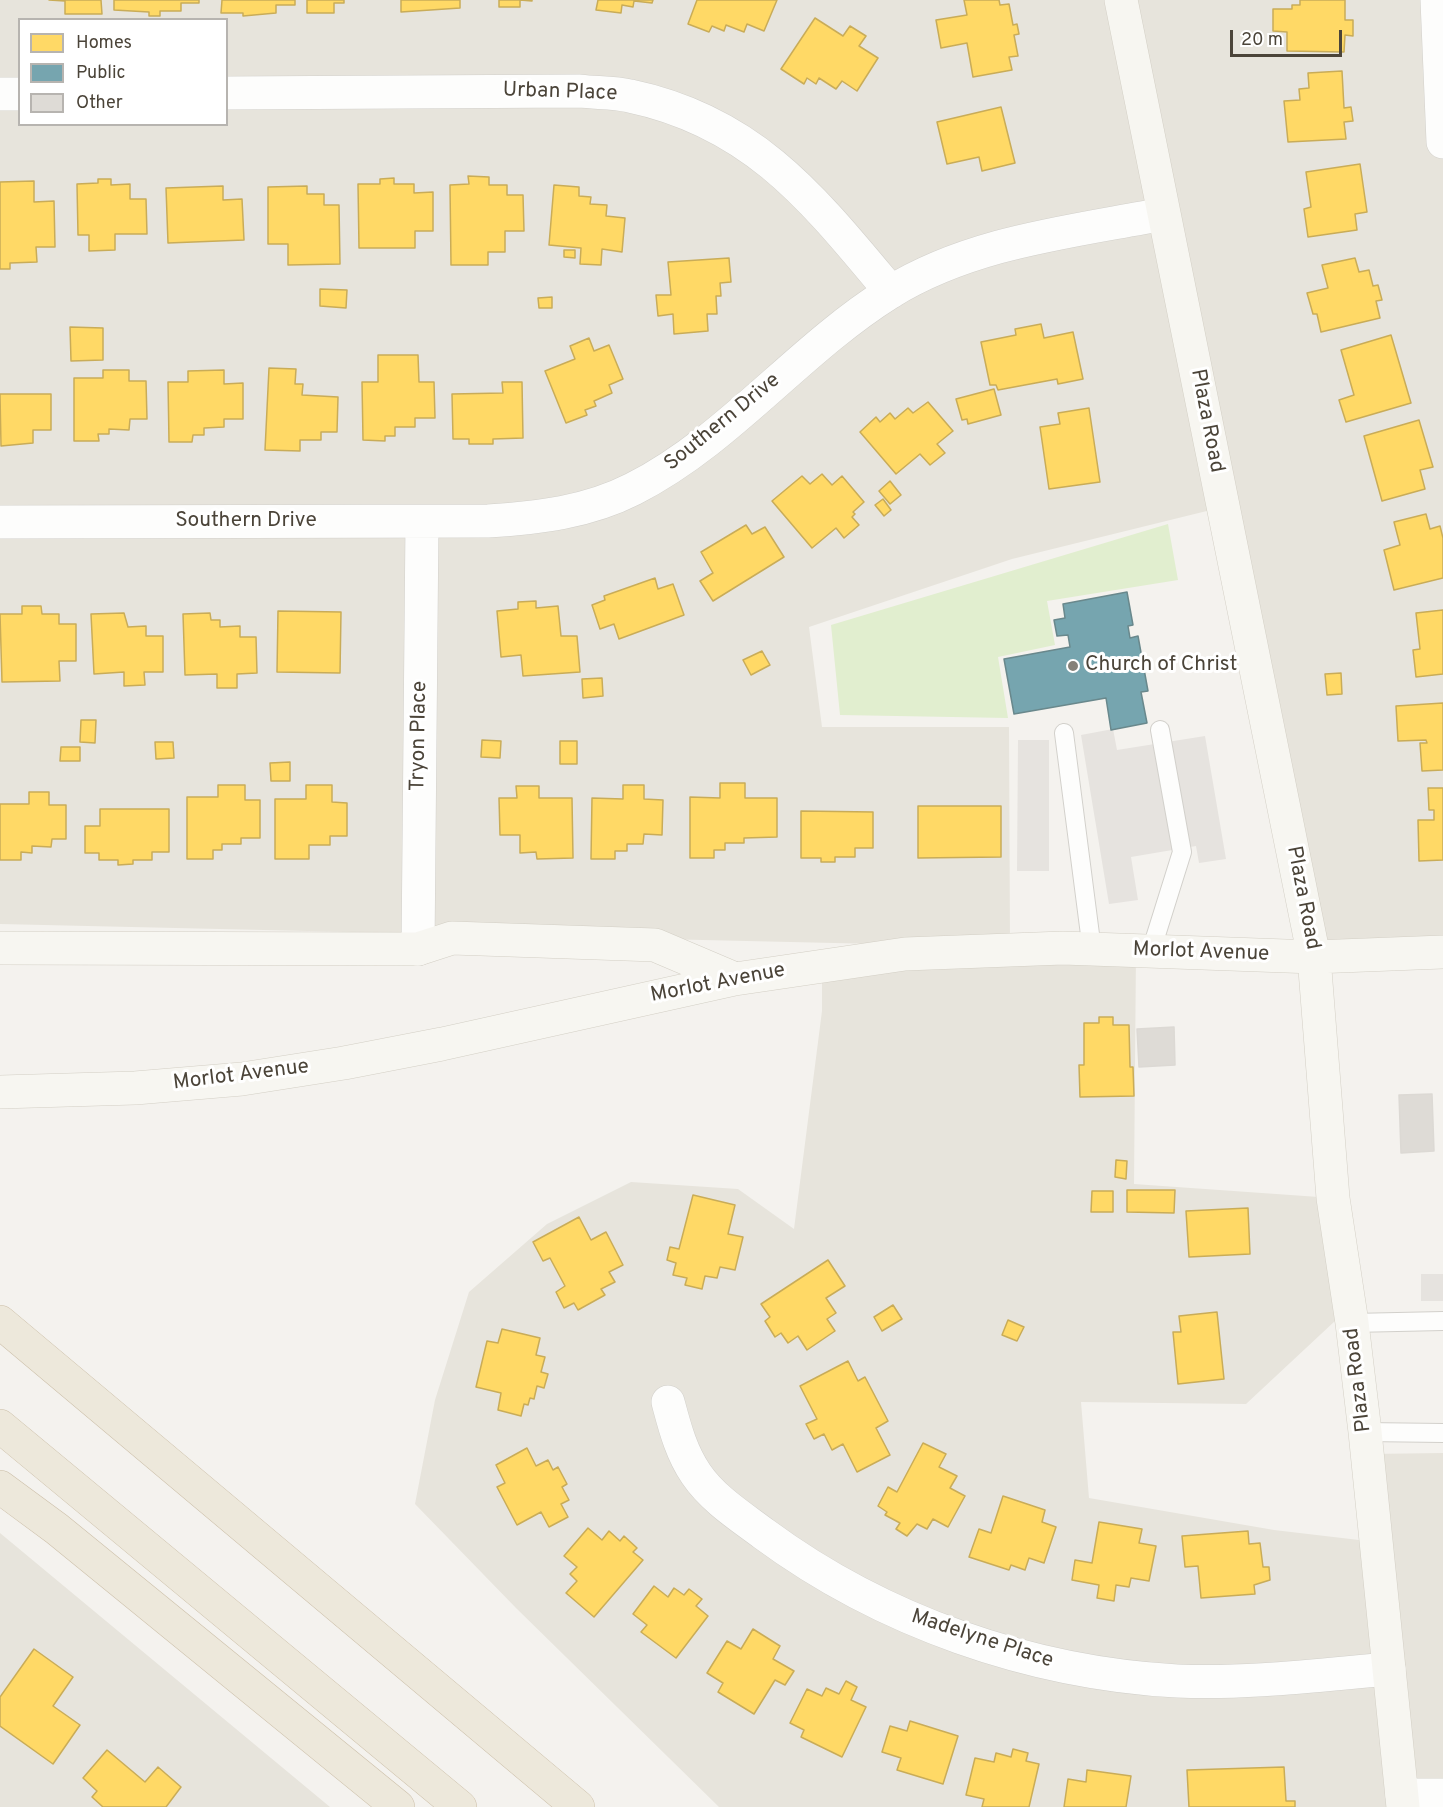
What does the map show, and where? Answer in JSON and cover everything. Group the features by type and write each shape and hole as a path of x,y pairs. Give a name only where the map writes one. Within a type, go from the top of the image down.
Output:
{"highway":[{"path":"0,1322 578,1807"},
{"path":"0,1426 460,1807"},
{"path":"0,1487 57,1529 398,1807"}],"street":[{"name":"Plaza Road","path":"1121,0 1314,957 1333,1198 1352,1323 1365,1432 1403,1801"},
{"path":"1437,0 1443,141"},
{"name":"Urban Place","path":"228,93 580,91 628,95 678,109 725,129 765,157 800,187 831,220 891,292"},
{"path":"0,94 18,94"},
{"name":"Southern Drive","path":"0,522 422,522 533,519 584,508 632,490 678,464 845,322 891,292 946,264 1000,246 1163,214"},
{"name":"Tryon Place","path":"418,949 422,522"},
{"path":"0,948 418,949 452,938 655,945 735,978"},
{"name":"Morlot Avenue","path":"0,1092 147,1087 242,1079 344,1064 735,978 905,954 989,949 1151,951 1314,957 1443,952"},
{"name":"Madelyne Place","path":"668,1402 683,1449 697,1474 724,1504 782,1548 838,1583 900,1614 965,1639 1035,1660 1101,1673 1176,1681 1250,1681 1389,1669"},
{"path":"1403,1801 1443,1795"}],"lane":[{"path":"1151,951 1182,852 1160,730"},
{"path":"1064,733 1092,950"},
{"path":"1352,1323 1443,1321"},
{"path":"1365,1432 1443,1432"}],"shaded area":[{"path":"0,0 1443,0 1443,952 1314,957 1223,507 1012,559 809,627 822,727 1009,727 1010,947 0,924"},
{"path":"1113,729 1117,750 1205,736 1226,859 1199,863 1196,846 1131,857 1138,900 1109,904 1081,735"},
{"path":"1018,740 1049,740 1049,871 1017,871"},
{"path":"1136,951 1134,1184 1333,1198 1350,1307 1246,1404 1081,1402 1089,1498 1274,1530 1376,1542 1368,1454 1443,1453 1443,1807 719,1807 516,1608 415,1504 435,1400 469,1292 547,1224 631,1182 738,1189 794,1229 822,1011 822,964"},
{"path":"1421,1274 1443,1274 1443,1301 1421,1301"},
{"path":"0,1533 330,1807 0,1807"}],"green space":[{"path":"1168,524 1178,580 1047,601 1055,645 998,657 1008,718 840,715 831,625"}],"building: Homes":[{"path":"49,0 101,0 102,14 65,14 65,1"},
{"path":"114,0 199,0 199,3 181,3 181,11 160,11 160,16 149,16 149,12 114,10"},
{"path":"222,0 295,0 295,5 276,5 276,13 243,16 243,13 221,13"},
{"path":"307,0 344,0 344,3 334,3 334,13 307,13"},
{"path":"401,0 460,0 460,8 401,12"},
{"path":"499,0 520,0 520,7 499,7"},
{"path":"598,0 653,0 652,3 634,1 633,7 622,5 621,13 596,10"},
{"path":"697,0 777,0 764,31 747,24 744,32 726,25 724,31 712,26 709,32 688,24"},
{"path":"964,0 999,0 1000,5 1009,4 1013,25 1017,24 1019,34 1014,35 1018,56 1009,57 1012,70 973,77 967,43 941,48 936,20 967,15"},
{"path":"1300,0 1345,0 1345,20 1353,20 1353,36 1345,35 1344,52 1287,51 1287,32 1273,31 1273,9 1292,9 1292,5 1300,5"},
{"path":"815,18 843,36 850,26 866,36 859,46 878,58 857,91 842,81 836,89 819,78 816,84 807,78 804,84 781,69"},
{"path":"1342,71 1344,108 1351,107 1353,121 1344,122 1346,139 1288,142 1284,101 1300,100 1299,89 1309,88 1308,73"},
{"path":"1001,107 1015,163 982,171 979,157 947,164 937,122"},
{"path":"1360,164 1367,212 1355,214 1357,230 1308,237 1304,209 1311,207 1306,172"},
{"path":"468,176 489,177 489,185 507,185 507,195 523,195 524,231 505,231 505,252 488,252 488,265 451,265 450,185 469,184"},
{"path":"394,178 394,184 414,184 414,193 433,192 433,231 415,231 415,248 359,248 358,184 380,184 380,179"},
{"path":"98,179 111,179 111,185 130,184 130,199 146,199 147,234 115,234 115,250 89,251 89,235 78,235 77,184 98,183"},
{"path":"34,181 34,202 54,201 55,247 36,247 37,262 10,263 10,269 0,269 0,182"},
{"path":"554,185 579,187 579,196 591,197 590,204 607,205 606,216 625,218 622,252 602,249 601,265 580,264 581,248 549,245"},
{"path":"223,186 223,200 242,199 244,240 168,243 166,188"},
{"path":"307,186 307,194 324,194 324,205 339,205 340,264 288,265 288,244 268,244 268,187"},
{"path":"564,250 575,250 575,258 564,257"},
{"path":"729,258 731,282 720,283 721,296 716,296 717,314 707,314 708,331 674,334 673,314 658,316 656,295 671,295 668,262"},
{"path":"1355,258 1359,272 1369,270 1373,286 1378,285 1382,300 1376,301 1380,318 1321,332 1317,314 1313,314 1307,293 1328,288 1322,265"},
{"path":"320,289 347,290 346,308 320,306"},
{"path":"552,297 552,308 539,308 538,298"},
{"path":"1041,324 1044,338 1073,332 1083,379 1058,384 1057,379 998,390 996,385 990,385 981,342 1016,335 1015,329"},
{"path":"70,327 103,328 103,360 71,361"},
{"path":"1391,335 1411,403 1346,422 1339,400 1354,395 1341,350"},
{"path":"589,338 594,351 609,345 623,379 609,385 612,393 594,401 596,406 585,410 587,415 566,423 545,371 575,359 570,346"},
{"path":"378,355 418,355 419,382 434,382 435,418 415,418 415,427 395,427 395,436 385,436 385,441 363,440 362,382 378,382"},
{"path":"269,368 296,369 295,384 303,384 302,395 338,397 337,432 321,432 321,440 300,440 300,451 265,450"},
{"path":"103,370 129,370 129,381 146,381 147,419 130,419 129,430 109,429 109,434 98,434 99,441 74,441 74,378 103,378"},
{"path":"224,370 224,384 243,383 243,419 224,419 224,427 204,428 204,435 193,435 192,442 169,442 168,382 188,382 188,371"},
{"path":"502,382 522,382 523,438 493,439 493,444 469,444 469,439 453,439 452,394 503,393"},
{"path":"994,389 1001,415 968,424 967,419 962,420 956,399"},
{"path":"0,394 51,394 51,430 33,430 33,443 1,446"},
{"path":"928,402 953,431 937,444 945,453 930,465 920,454 896,474 860,432 876,417 880,422 890,413 895,419 908,408 913,413"},
{"path":"1089,408 1100,482 1049,489 1040,427 1060,424 1058,413"},
{"path":"1419,420 1433,467 1420,470 1425,489 1382,501 1364,436"},
{"path":"822,474 832,485 842,476 864,502 853,512 855,514 852,517 859,525 844,538 836,528 812,548 772,501 802,476 810,484"},
{"path":"890,481 901,495 890,504 879,491"},
{"path":"883,499 891,510 884,516 875,505"},
{"path":"1426,514 1430,529 1440,526 1443,538 1443,578 1394,590 1384,550 1400,545 1394,522"},
{"path":"746,525 752,534 765,527 784,557 713,601 700,581 713,573 701,552"},
{"path":"655,578 658,589 673,584 684,615 619,639 614,624 600,629 592,605 605,600 604,596"},
{"path":"536,601 536,608 558,606 561,636 577,636 580,672 523,676 521,655 501,657 497,611 518,609 518,602"},
{"path":"22,606 41,606 42,614 59,614 59,624 76,624 76,661 59,661 60,681 2,682 0,614 22,614"},
{"path":"1443,610 1443,674 1416,677 1413,650 1420,649 1416,613"},
{"path":"278,611 341,612 340,673 277,672"},
{"path":"124,613 128,627 146,626 146,636 163,636 163,672 144,672 145,685 124,686 124,672 94,674 91,614"},
{"path":"210,613 211,620 220,620 220,627 240,626 240,637 256,637 257,673 237,674 237,688 217,688 217,674 185,675 183,614"},
{"path":"762,651 770,665 751,675 743,660"},
{"path":"1341,673 1342,694 1327,695 1325,674"},
{"path":"602,678 603,696 583,698 582,679"},
{"path":"1443,703 1443,770 1422,771 1420,743 1427,743 1426,740 1398,741 1396,706"},
{"path":"81,720 96,720 95,743 80,742"},
{"path":"482,740 501,741 500,758 481,757"},
{"path":"560,741 577,741 577,764 560,764"},
{"path":"155,742 173,742 174,758 156,759"},
{"path":"61,747 80,747 80,761 60,761"},
{"path":"290,762 290,781 271,781 270,763"},
{"path":"720,783 745,783 745,798 777,798 777,837 744,838 744,843 725,843 725,850 714,850 714,858 690,858 690,797 720,798"},
{"path":"218,785 245,785 245,800 260,800 260,838 241,838 241,844 222,844 222,850 213,850 213,859 187,859 187,797 218,797"},
{"path":"306,785 332,785 332,802 347,803 347,836 330,836 330,845 309,845 309,859 275,859 275,799 306,799"},
{"path":"623,785 644,785 644,799 663,800 662,835 644,834 643,844 627,844 627,851 615,851 615,859 591,859 592,798 623,799"},
{"path":"516,786 539,786 539,798 572,798 573,858 537,859 536,852 520,853 520,835 500,835 499,798 517,798"},
{"path":"1428,788 1443,788 1443,860 1419,861 1418,820 1434,820 1434,810 1429,810"},
{"path":"29,792 49,792 49,805 66,805 66,839 52,839 51,847 32,846 32,853 21,852 21,860 0,860 0,804 29,804"},
{"path":"918,806 1001,806 1001,857 918,858"},
{"path":"100,809 169,809 169,852 152,852 152,860 133,860 133,864 118,865 118,860 99,860 99,853 85,853 85,826 100,826"},
{"path":"801,811 873,812 873,848 855,848 855,857 835,857 835,862 821,862 821,858 801,858"},
{"path":"1099,1017 1113,1017 1113,1025 1129,1025 1130,1067 1133,1067 1134,1096 1080,1097 1079,1065 1084,1065 1084,1023 1099,1023"},
{"path":"1116,1160 1127,1161 1126,1179 1115,1177"},
{"path":"1127,1190 1175,1190 1174,1213 1127,1212"},
{"path":"1092,1191 1113,1191 1113,1212 1091,1212"},
{"path":"693,1195 735,1205 728,1234 743,1237 735,1270 720,1267 717,1278 705,1276 702,1289 685,1285 687,1278 673,1275 676,1263 667,1260 670,1247 679,1249"},
{"path":"1248,1208 1250,1254 1189,1257 1186,1211"},
{"path":"579,1217 591,1240 606,1232 623,1265 609,1272 615,1282 601,1289 605,1295 578,1310 574,1303 564,1308 556,1292 565,1286 550,1258 543,1261 533,1242"},
{"path":"828,1260 845,1286 826,1298 836,1313 827,1319 835,1331 807,1350 798,1336 788,1343 781,1333 775,1337 765,1321 770,1317 761,1304"},
{"path":"893,1305 902,1319 882,1331 874,1317"},
{"path":"1217,1312 1224,1379 1178,1384 1173,1332 1181,1332 1179,1316"},
{"path":"1008,1320 1024,1327 1017,1341 1002,1335"},
{"path":"502,1329 540,1338 536,1355 545,1357 541,1372 548,1374 544,1388 537,1386 534,1399 530,1398 528,1405 524,1404 521,1416 498,1410 501,1393 476,1387 487,1341 498,1343"},
{"path":"848,1361 858,1381 865,1377 888,1421 876,1428 890,1455 857,1472 843,1444 832,1450 824,1434 814,1439 806,1424 817,1419 800,1386"},
{"path":"923,1443 946,1454 939,1467 957,1476 950,1488 965,1496 948,1527 933,1519 927,1529 917,1524 907,1536 896,1529 900,1523 885,1515 887,1512 878,1506 888,1487 897,1492"},
{"path":"527,1448 536,1466 548,1460 553,1470 558,1467 567,1484 562,1487 569,1500 561,1504 568,1517 549,1527 541,1512 517,1525 497,1487 505,1483 496,1465"},
{"path":"1003,1496 1045,1510 1042,1522 1056,1527 1044,1563 1029,1558 1025,1570 1011,1565 1009,1570 969,1557 979,1529 991,1533"},
{"path":"1099,1522 1142,1529 1139,1543 1156,1546 1149,1581 1131,1578 1129,1587 1116,1585 1114,1601 1097,1598 1099,1585 1072,1580 1075,1560 1092,1563"},
{"path":"588,1528 602,1540 609,1531 620,1541 624,1536 637,1548 633,1552 643,1560 594,1617 566,1593 577,1581 570,1574 577,1567 564,1556"},
{"path":"1248,1531 1249,1544 1260,1543 1263,1567 1269,1567 1270,1580 1254,1585 1255,1594 1201,1598 1198,1566 1185,1567 1182,1536"},
{"path":"654,1586 668,1597 674,1588 684,1595 689,1589 702,1599 696,1606 708,1616 676,1658 641,1632 647,1625 633,1614"},
{"path":"753,1629 780,1646 773,1659 794,1671 785,1685 775,1680 754,1714 718,1692 723,1683 707,1673 727,1641 741,1649"},
{"path":"34,1649 73,1677 53,1706 80,1725 53,1764 0,1726 0,1697"},
{"path":"846,1681 857,1687 851,1700 866,1707 842,1757 801,1737 804,1730 790,1723 807,1689 822,1696 826,1688 839,1694"},
{"path":"910,1721 958,1736 943,1784 897,1770 901,1758 882,1752 890,1726 907,1731"},
{"path":"1013,1749 1028,1753 1026,1761 1039,1764 1029,1807 982,1807 984,1799 966,1795 975,1758 994,1762 996,1753 1011,1757"},
{"path":"107,1750 145,1782 158,1767 181,1787 166,1807 103,1807 92,1797 97,1791 83,1778"},
{"path":"1284,1767 1286,1801 1295,1801 1295,1807 1189,1807 1187,1770"},
{"path":"1087,1770 1131,1776 1126,1807 1064,1807 1068,1779 1086,1782"}],"building: Public":[{"path":"1127,592 1133,625 1128,626 1130,638 1138,636 1148,691 1141,692 1147,723 1111,730 1106,698 1014,714 1004,659 1070,647 1068,635 1057,636 1054,620 1065,618 1063,604"}],"building: Other":[{"path":"1174,1027 1175,1065 1139,1067 1137,1029"},
{"path":"1432,1094 1434,1151 1401,1153 1399,1095"}],"place":[{"name":"Church of Christ","path":"1073,666"}]}
